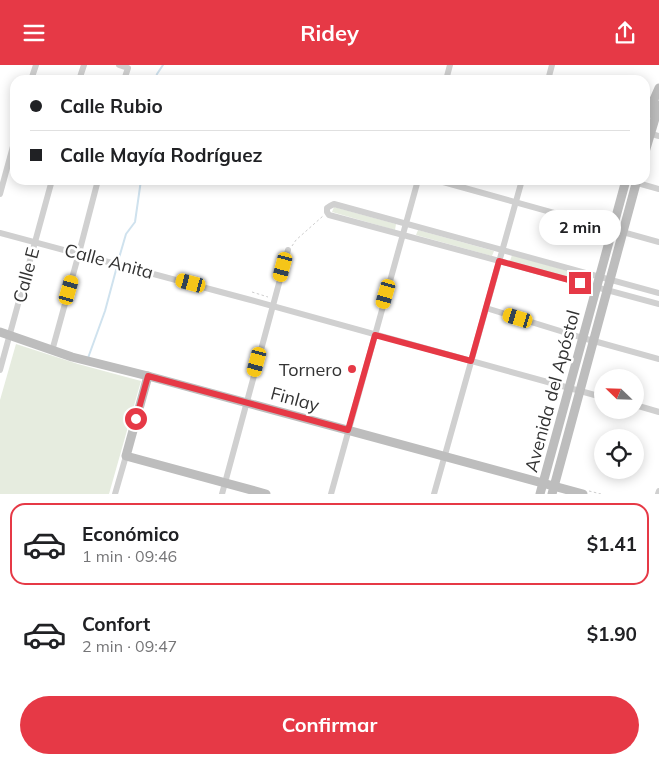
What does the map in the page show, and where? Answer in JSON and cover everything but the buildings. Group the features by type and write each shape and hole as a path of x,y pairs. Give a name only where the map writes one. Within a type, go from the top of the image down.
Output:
{"street":[{"path":"119,65 128,68 126,75"},
{"path":"650,109 659,88"},
{"path":"651,134 659,105"},
{"path":"0,193 10,157"},
{"name":"Calle E","path":"0,370 51,185"},
{"path":"52,351 80,253 97,185"},
{"path":"331,494 417,185"},
{"path":"453,185 659,242"},
{"path":"434,494 520,185"},
{"name":"Avenida del Apóstol","path":"540,494 612,230 629,185"},
{"name":"Avenida del Apóstol","path":"553,490 623,233 630,185"},
{"path":"645,185 659,189"},
{"path":"659,293 334,205 330,205 327,208 329,215 659,304"},
{"name":"Calle Anita","path":"0,233 80,253 594,395"},
{"path":"222,494 288,250"},
{"path":"486,308 659,359"},
{"name":"Finlay","path":"0,333 52,351 543,483 553,490 583,494"},
{"path":"115,494 148,376"},
{"path":"644,408 659,412"},
{"path":"126,456 266,494"}],"path":[{"path":"288,250 296,240 327,212"}],"shaded area":[{"path":"334,207 396,224 395,230 332,212"},
{"path":"418,230 494,251 492,256 416,235"},
{"path":"512,255 593,278 591,283 510,261"},
{"path":"16,344 78,364 141,381 109,494 0,494 0,400"}],"waterway":[{"path":"157,75 163,65"},
{"path":"119,258 126,234 135,222 140,185"},
{"path":"88,358 105,311 116,270"}],"place":[{"name":"Tornero","path":"352,369"}],"route":[{"path":"136,419 148,376 348,430 375,335 471,361 499,261 580,283"}]}
